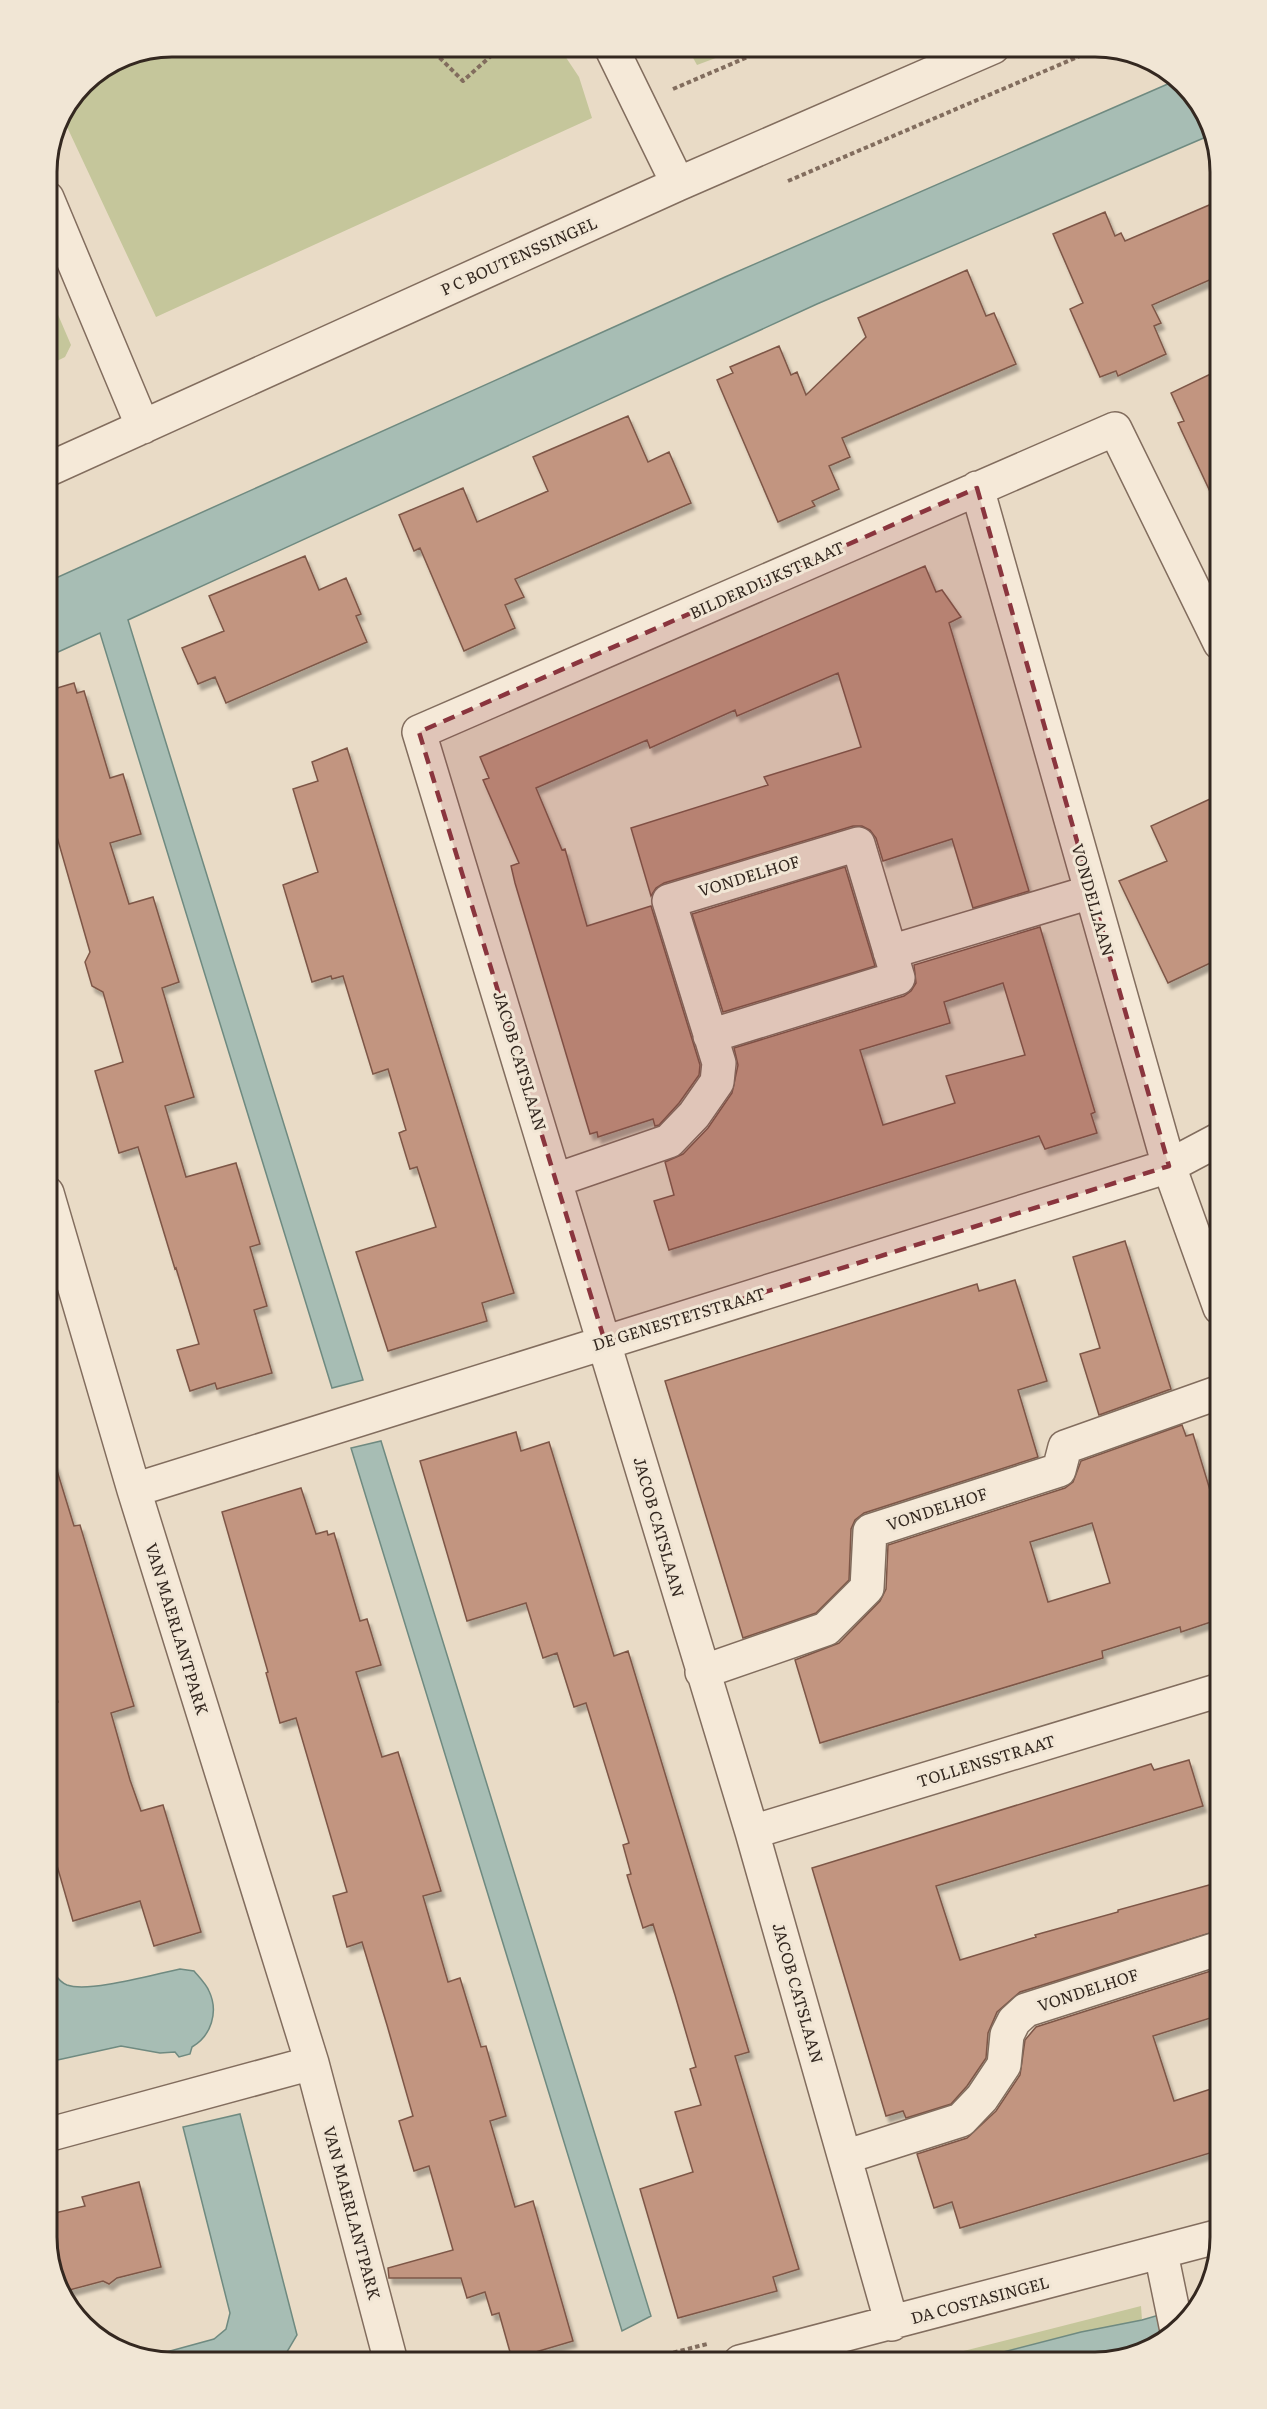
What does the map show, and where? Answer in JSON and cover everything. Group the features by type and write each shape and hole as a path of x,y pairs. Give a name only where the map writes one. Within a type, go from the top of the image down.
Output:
{"street":[{"path":"616,57 678,184"},
{"name":"P C BOUTENSSINGEL","path":"57,466 678,184 970,57"},
{"path":"57,222 143,427"},
{"name":"BILDERDIJKSTRAAT","path":"420,732 1115,429 1210,621"},
{"name":"VONDELLAAN","path":"977,488 1169,1167 1210,1278"},
{"name":"JACOB CATSLAAN","path":"420,732 752,1832 892,2324"},
{"name":"VONDELHOF","path":"556,1180 669,1141 694,1115 717,1082 719,1063 710,1036 669,900 858,844 898,978 710,1036"},
{"path":"891,952 1091,892"},
{"name":"DE GENESTETSTRAAT","path":"134,1490 1169,1167 1210,1145"},
{"name":"VAN MAERLANTPARK","path":"57,1227 134,1490 312,2063 388,2352"},
{"name":"VONDELHOF","path":"702,1672 826,1629 867,1588 870,1531 1059,1470 1065,1447 1210,1396"},
{"name":"TOLLENSSTRAAT","path":"752,1832 1210,1693"},
{"name":"VONDELHOF","path":"844,2157 961,2120 982,2098 1004,2065 1007,2035 1014,2021 1026,2010 1210,1951"},
{"path":"57,2132 312,2063"},
{"name":"DA COSTASINGEL","path":"780,2352 1210,2239"},
{"path":"1161,2253 1173,2312"}],"path":[{"path":"439,57 462,81 490,57"},
{"path":"639,104 748,57"},
{"path":"782,184 1078,57"}],"highlighted area":[{"path":"977,488 1169,1166 605,1342 419,732"}],"green space":[{"path":"165,57 566,57 579,77 592,118 156,317 67,126 76,108 108,76 135,63"},
{"path":"693,57 718,57 697,65"},
{"path":"57,312 71,345 65,357 57,361"},
{"path":"1141,2306 1142,2320 1081,2332 1003,2352 959,2352"}],"shaded area":[{"path":"1168,84 1186,102 1204,135 1205,138 817,304 128,620 363,1380 332,1388 100,633 57,652 57,578 725,277"},
{"path":"381,1441 651,2316 622,2331 351,1448"},
{"path":"180,1969 194,1971 209,1991 213,2015 204,2037 192,2047 190,2054 179,2057 175,2052 160,2053 121,2046 57,2060 57,1977 67,1985 90,1987"},
{"path":"240,2114 297,2335 287,2352 166,2352 214,2339 226,2329 230,2313 183,2127"},
{"path":"1186,2307 1165,2328 1152,2337 1117,2350 1003,2352 1081,2332 1142,2320"}],"building":[{"path":"1210,205 1210,280 1152,305 1161,323 1154,326 1166,354 1118,376 1116,371 1100,377 1070,309 1083,303 1053,234 1105,212 1115,236 1121,233 1125,241"},
{"path":"967,270 986,316 994,313 1016,364 842,438 850,457 829,466 839,489 812,501 815,506 778,522 717,380 733,373 730,367 779,346 791,375 797,372 806,395 866,337 858,318"},
{"path":"1210,374 1210,491 1178,423 1184,421 1171,393"},
{"path":"628,416 648,462 669,452 691,503 515,579 524,597 505,605 515,628 464,651 420,548 414,551 399,515 463,488 477,522 548,491 533,457"},
{"path":"305,556 319,590 346,578 361,614 356,616 367,642 226,703 215,677 198,684 182,648 224,631 209,596"},
{"path":"925,566 936,592 942,590 961,617 949,623 1029,891 973,908 952,839 883,861 876,838 870,830 862,826 853,826 664,883 656,888 651,896 631,828 768,785 764,777 861,747 838,673 737,716 735,710 650,748 647,740 536,788 562,850 565,849 587,926 651,906 700,1065 699,1075 679,1103 659,1125 655,1126 653,1119 598,1137 597,1132 590,1134 515,883 511,866 519,863 483,780 489,778 480,757"},
{"path":"74,683 77,693 84,691 110,778 123,774 141,834 110,843 129,904 153,897 179,982 162,988 194,1097 165,1106 186,1177 236,1163 260,1244 250,1247 267,1306 254,1310 272,1373 217,1389 215,1383 190,1391 177,1350 199,1344 138,1147 119,1153 95,1071 123,1062 103,992 92,986 85,962 90,952 57,837 57,688"},
{"path":"347,748 514,1293 482,1303 487,1321 388,1351 356,1252 436,1227 417,1167 410,1169 399,1133 406,1130 388,1069 373,1074 343,976 332,979 331,976 312,982 283,885 318,872 293,789 318,781 312,762"},
{"path":"1210,799 1210,963 1168,983 1119,881 1167,861 1151,826"},
{"path":"845,867 875,966 723,1012 692,914"},
{"path":"1040,927 1095,1112 1091,1114 1097,1133 1045,1149 1039,1136 669,1250 654,1201 674,1195 665,1162 683,1154 708,1128 732,1093 738,1065 734,1048 904,996 916,983 914,965","holes":["1003,983 1025,1055 946,1076 955,1103 883,1125 860,1050 950,1023 944,1002"]},
{"path":"1125,1241 1171,1389 1099,1415 1080,1354 1100,1348 1073,1257"},
{"path":"1015,1280 1047,1381 1018,1390 1038,1457 864,1513 855,1520 851,1529 849,1580 816,1613 743,1638 665,1381 977,1284 979,1291"},
{"path":"1182,1425 1186,1436 1193,1434 1210,1490 1210,1622 1181,1632 1180,1627 1102,1651 1103,1658 820,1743 795,1660 839,1643 880,1601 886,1589 888,1545 1065,1488 1073,1482 1081,1461","holes":["1092,1523 1110,1583 1048,1602 1030,1542"]},
{"path":"516,1432 521,1451 549,1442 614,1656 628,1651 749,2052 735,2056 799,2269 773,2277 777,2291 678,2318 640,2189 693,2172 675,2112 701,2105 690,2069 696,2067 675,1995 653,1924 643,1928 627,1875 631,1874 623,1845 629,1843 586,1703 574,1707 557,1653 543,1658 526,1603 467,1621 420,1461"},
{"path":"57,1471 74,1526 80,1525 134,1706 111,1713 130,1780 141,1811 163,1805 201,1932 154,1946 140,1901 73,1921 57,1866"},
{"path":"301,1488 316,1534 327,1531 328,1535 334,1533 360,1621 367,1619 381,1665 356,1672 382,1757 398,1752 441,1891 423,1896 448,1982 460,1978 481,2047 486,2046 506,2116 490,2121 515,2207 533,2201 573,2341 536,2352 510,2352 499,2313 492,2315 485,2292 467,2298 461,2278 389,2278 388,2268 453,2250 429,2166 414,2171 399,2121 413,2116 387,2025 362,1942 347,1947 333,1896 347,1892 296,1718 280,1723 266,1673 268,1672 222,1512"},
{"path":"1189,1760 1203,1806 936,1886 960,1960 1036,1937 1035,1935 1118,1912 1118,1910 1210,1885 1210,1933 1020,1992 997,2012 988,2033 986,2058 967,2086 951,2104 906,2118 903,2111 886,2116 812,1868 1151,1764 1154,1770"},
{"path":"1210,1971 1210,2018 1153,2036 1174,2101 1210,2089 1210,2153 960,2228 952,2202 934,2208 917,2154 967,2138 996,2111 1020,2075 1025,2040 1036,2027"},
{"path":"139,2182 161,2267 117,2278 109,2284 103,2281 70,2290 59,2259 57,2212 85,2206 82,2197"}]}
